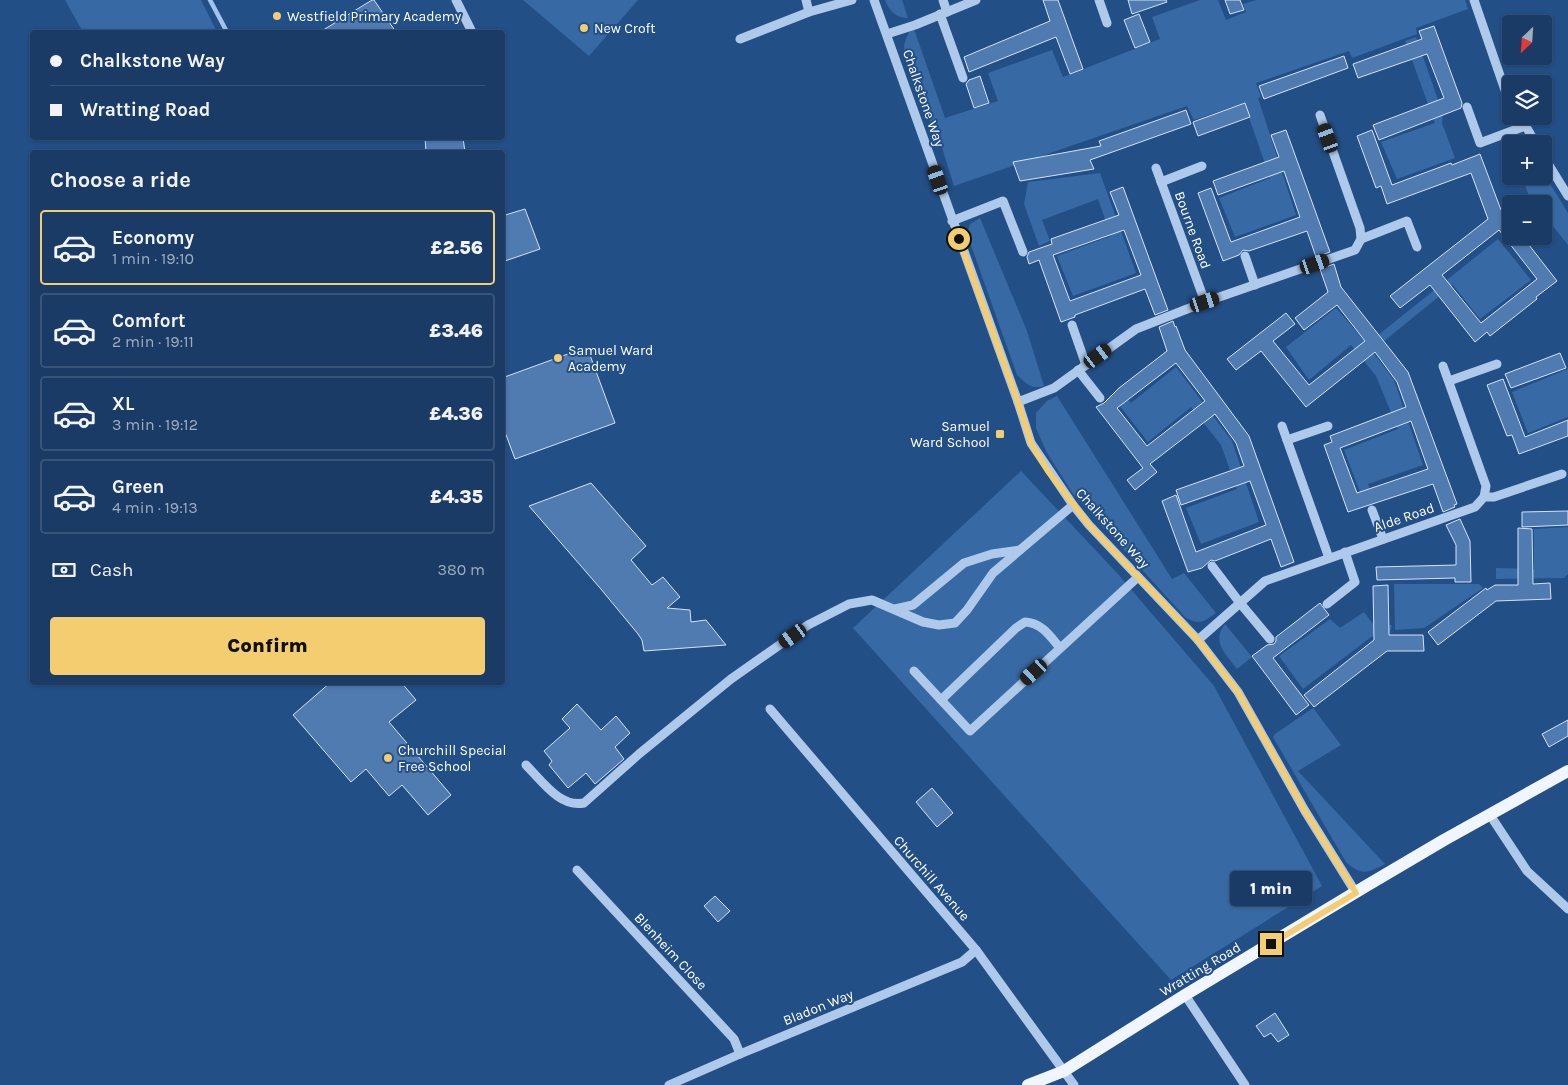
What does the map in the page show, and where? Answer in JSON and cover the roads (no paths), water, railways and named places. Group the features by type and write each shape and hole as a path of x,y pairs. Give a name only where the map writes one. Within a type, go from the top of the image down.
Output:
{"main road":[{"name":"Wratting Road","path":"1028,1085 1064,1071 1185,995 1356,893 1568,771"}],"street":[{"path":"456,0 471,30"},
{"path":"806,0 809,12"},
{"path":"740,39 809,12 852,0"},
{"name":"Chalkstone Way","path":"874,0 1031,443 1073,505 1089,525 1198,640 1238,692 1305,811 1356,893"},
{"path":"943,0 943,13 963,78"},
{"path":"887,34 976,0"},
{"path":"1099,0 1107,23"},
{"path":"1474,0 1502,81"},
{"path":"1467,107 1480,142 1526,126 1531,135"},
{"path":"1018,402 1054,388 1136,328 1355,250 1361,239 1360,228 1320,115"},
{"path":"1161,182 1202,166"},
{"name":"Bourne Road","path":"1156,168 1205,302"},
{"path":"1552,170 1568,196"},
{"path":"952,221 1003,202 1023,252"},
{"path":"1361,239 1407,220 1417,247"},
{"path":"1245,256 1255,285"},
{"path":"1072,325 1082,368 1100,398"},
{"path":"1449,381 1496,364"},
{"path":"1443,366 1486,486 1484,497"},
{"path":"1282,426 1329,558"},
{"path":"1287,440 1328,426"},
{"name":"Alde Road","path":"1198,640 1265,581 1475,506 1484,497 1494,497 1562,474"},
{"path":"526,765 553,794 574,805 584,803 639,754 731,679 808,625 849,604 872,600 923,622 938,625 955,623 967,610 993,573 1073,505"},
{"path":"1372,510 1383,539"},
{"path":"895,609 913,605 964,563 992,554 1020,550"},
{"path":"1328,604 1355,582 1345,552"},
{"path":"1212,566 1270,639"},
{"path":"914,671 970,730 1138,577"},
{"path":"941,700 1016,628 1025,622 1033,622 1043,628 1060,648"},
{"name":"Churchill Avenue","path":"770,709 976,950 1074,1085"},
{"path":"1490,815 1527,871 1568,909"},
{"name":"Blenheim Close","path":"577,870 734,1039 740,1054"},
{"name":"Bladon Way","path":"669,1085 962,962 976,950"},
{"path":"1185,995 1245,1085"}],"waterway":[{"path":"210,0 226,30"}],"place":[{"name":"Westfield Primary Academy","path":"277,16"},
{"name":"New Croft","path":"584,28"},
{"name":"Samuel Ward Academy","path":"558,358"},
{"name":"Samuel Ward School","path":"1000,434"},
{"name":"Churchill Special Free School","path":"388,758"}]}
